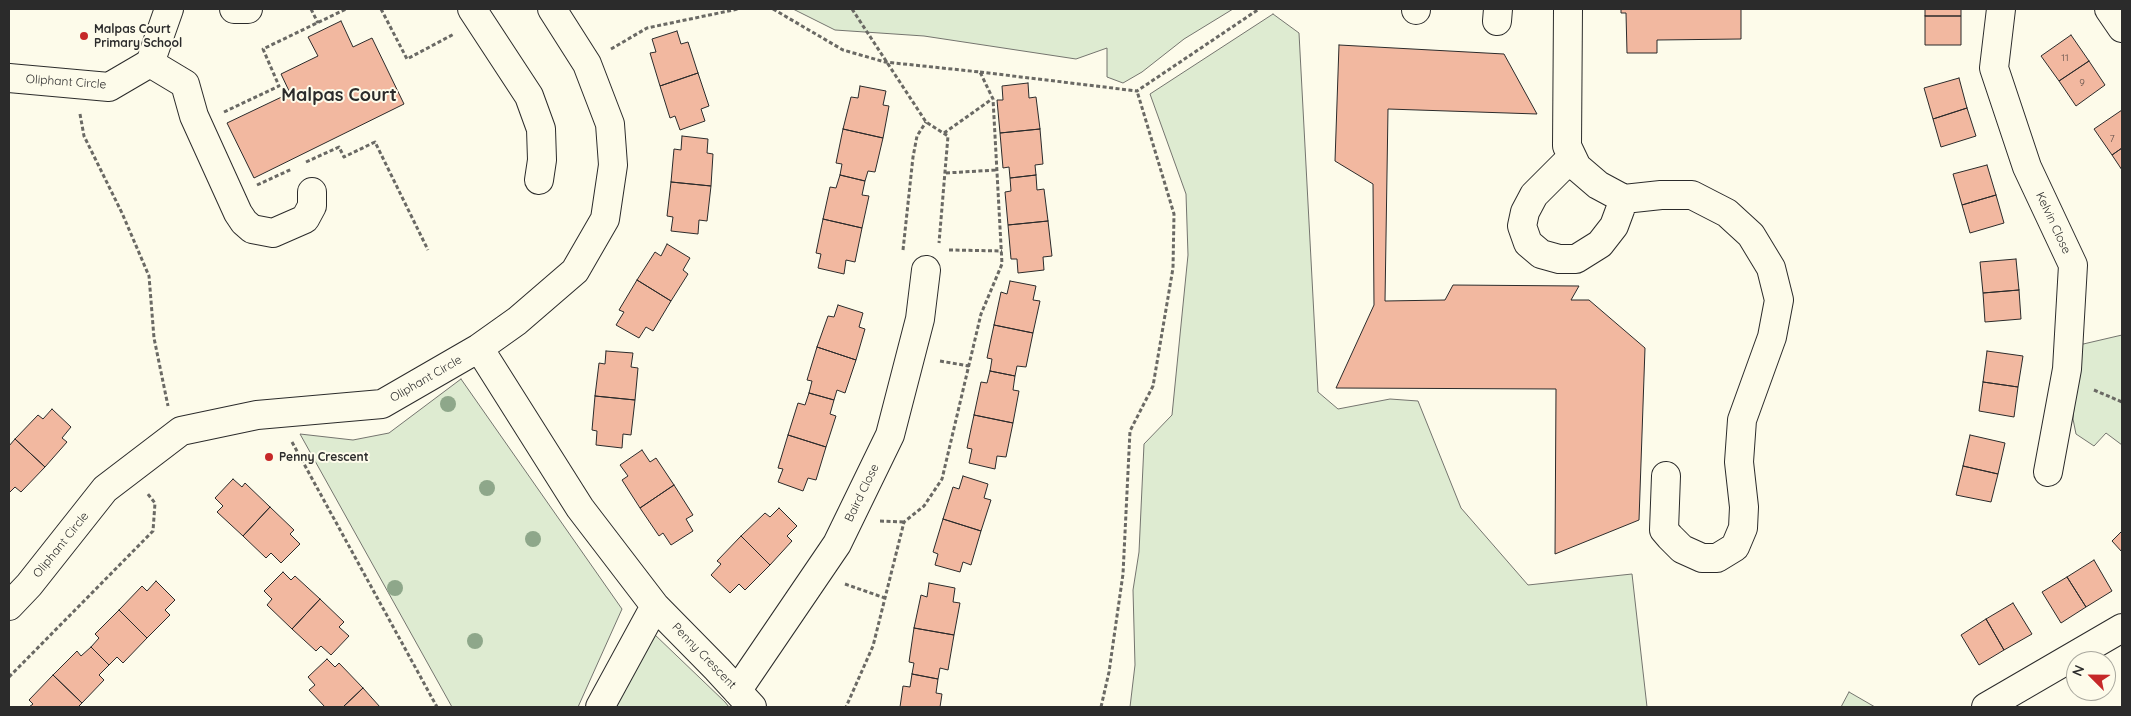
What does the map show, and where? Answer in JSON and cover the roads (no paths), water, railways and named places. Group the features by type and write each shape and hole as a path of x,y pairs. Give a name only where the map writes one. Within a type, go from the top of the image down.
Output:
{"street":[{"path":"169,9 150,63 185,84 194,116 244,222 252,229 273,233 305,219 312,206 312,192"},
{"path":"234,9 248,9"},
{"name":"Oliphant Circle","path":"9,606 105,489 182,431 257,415 382,404 479,348 517,321 575,271 605,220 613,165 610,124 587,64 552,9"},
{"path":"1568,9 1567,146 1577,166 1598,185 1624,199 1661,195 1692,195 1727,213 1751,235 1771,268 1779,300 1772,337 1742,420 1739,462 1744,507 1743,528 1735,547 1717,558 1702,558 1682,549 1670,538 1664,530 1666,476"},
{"name":"Kelvin Close","path":"2001,9 1994,68 2027,167 2073,265 2067,369 2048,472"},
{"path":"2109,9 2122,28"},
{"path":"475,15 529,96 541,129 542,160 539,180"},
{"name":"Oliphant Circle","path":"9,78 109,87 150,63"},
{"path":"1572,157 1534,195 1525,212 1522,226 1528,243 1541,254 1559,259 1576,259 1600,244 1614,226 1624,199"},
{"name":"Baird Close","path":"744,699 816,575 837,544 890,435 920,319 932,260"},
{"name":"Penny Crescent","path":"479,348 580,508 655,606 744,699"},
{"path":"600,707 655,606"},
{"path":"1986,707 2122,628"}],"place":[{"name":"Malpas Court Primary School","path":"84,36"},
{"name":"Penny Crescent","path":"269,457"}],"district":[{"name":"Malpas Court","path":"339,96"}]}
